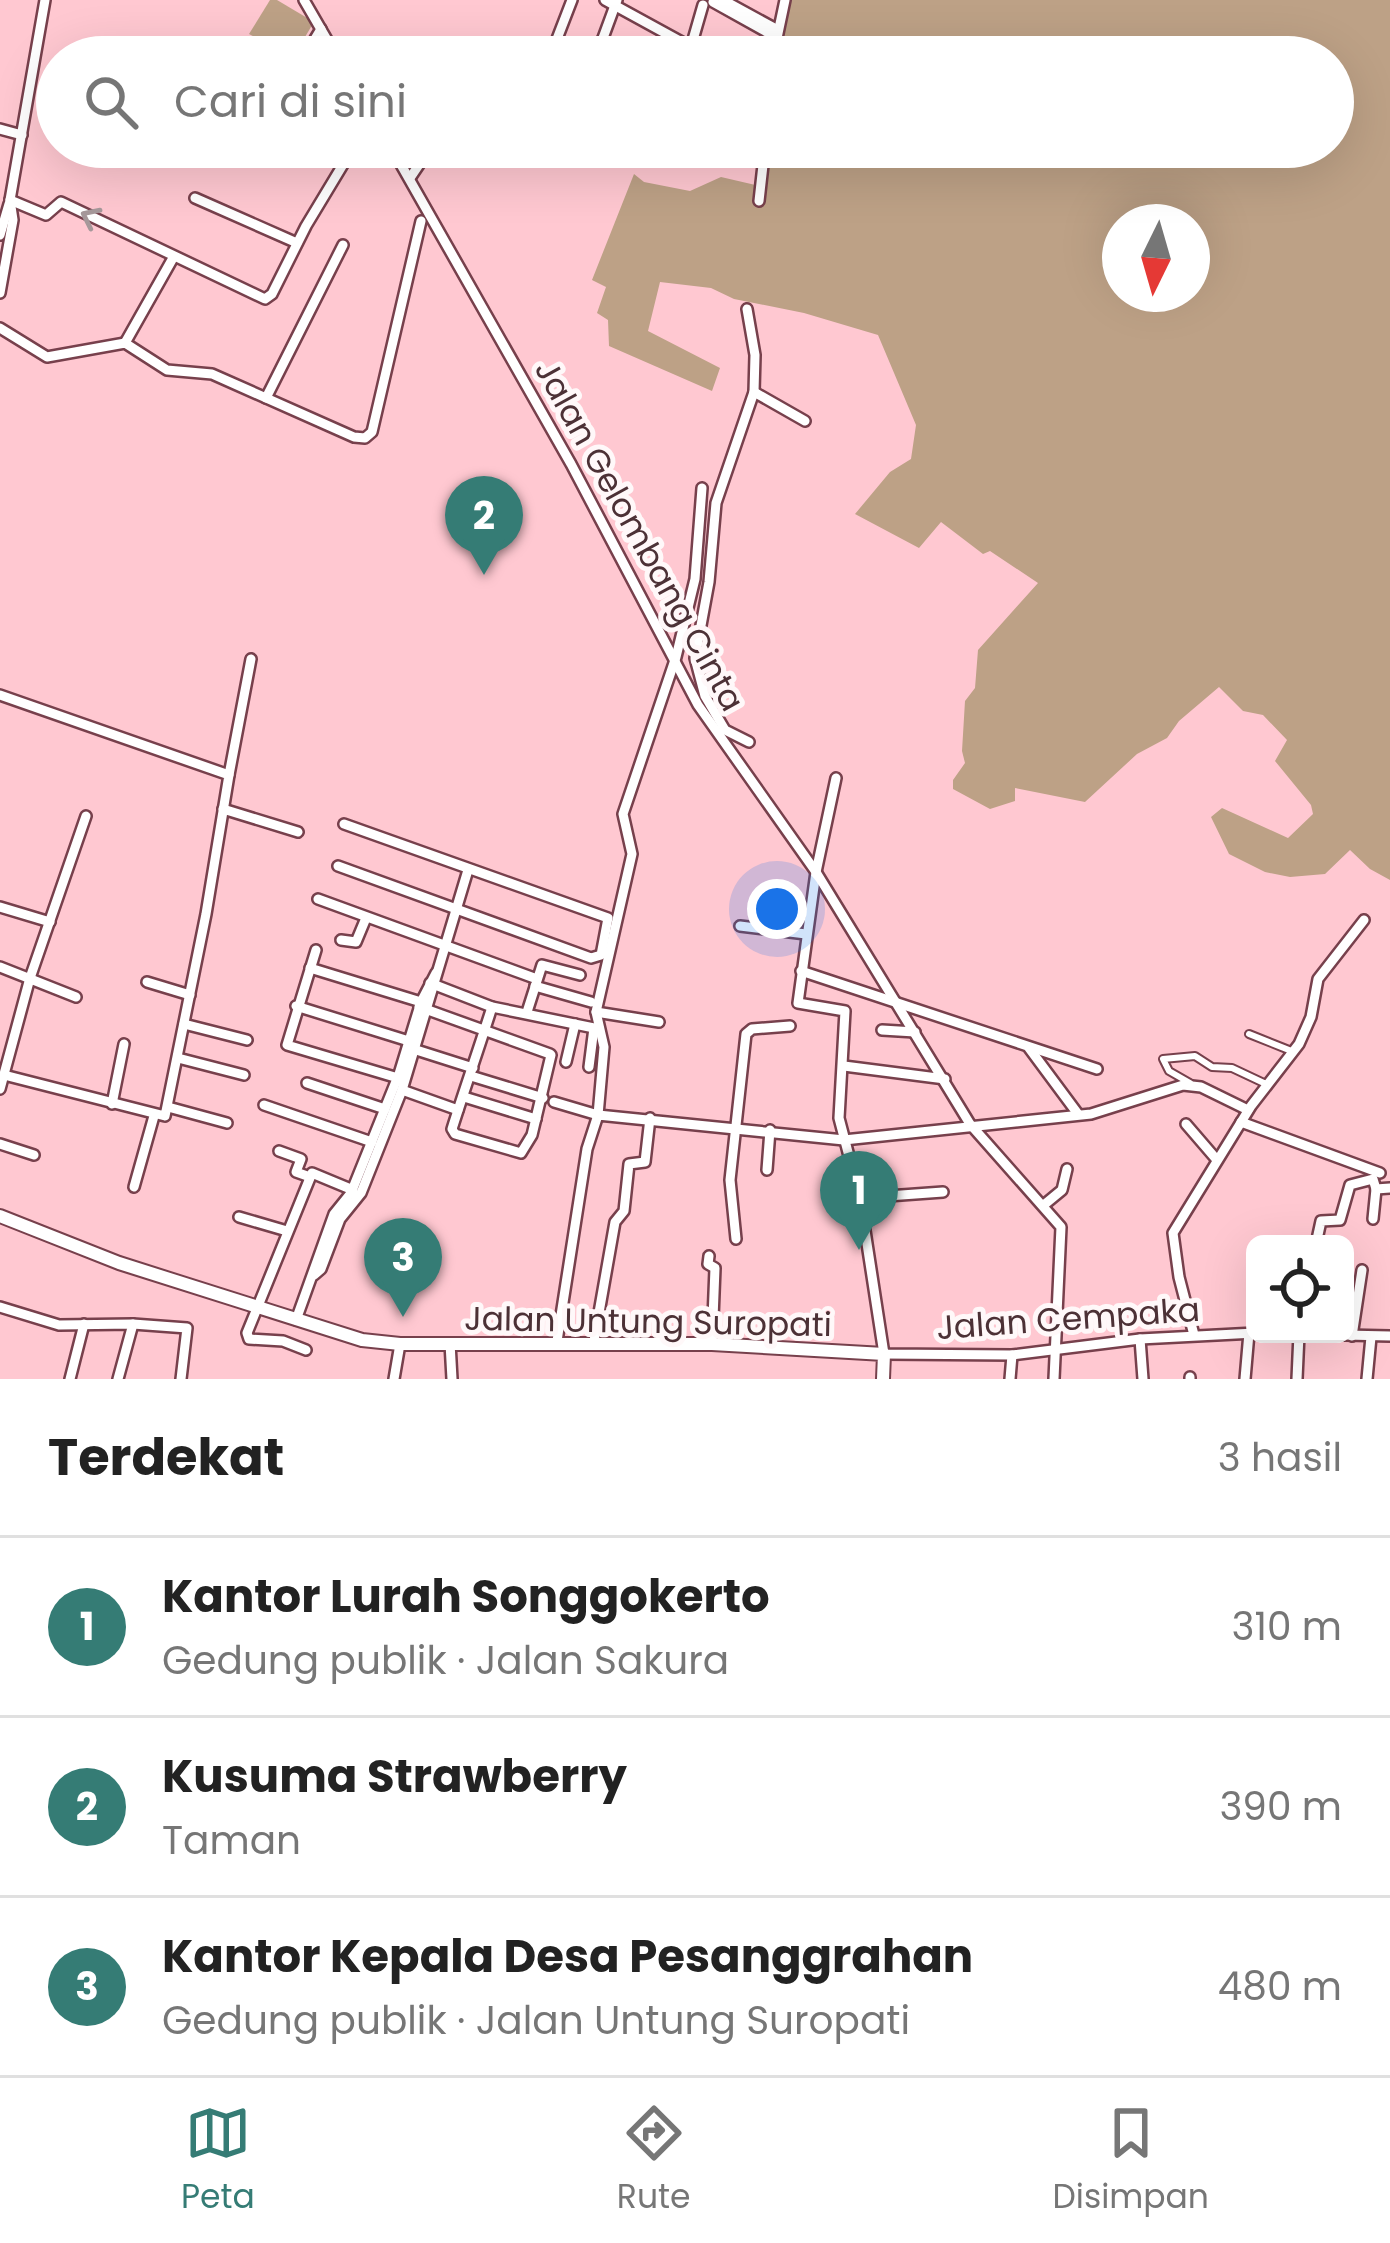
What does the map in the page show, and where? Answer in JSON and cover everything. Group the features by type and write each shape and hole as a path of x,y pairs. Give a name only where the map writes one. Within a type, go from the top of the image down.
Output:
{"main road":[{"name":"Jalan Untung Suropati","path":"0,1216 119,1264 362,1340 712,1344 884,1354"},
{"path":"883,1379 884,1354"}],"street":[{"path":"39,36 45,0"},
{"path":"304,0 325,36"},
{"path":"558,36 572,0"},
{"path":"775,36 785,0"},
{"path":"696,36 710,1 775,32"},
{"path":"602,36 612,2 664,36"},
{"path":"317,36 321,29"},
{"path":"0,235 36,53"},
{"path":"0,129 22,135"},
{"path":"9,202 46,215 61,202 265,299 272,295 340,168"},
{"name":"Jalan Gelombang Cinta","path":"404,168 706,718 816,872 970,1124 1045,1204 1063,1236 1054,1379"},
{"path":"410,178 417,168"},
{"path":"759,201 760,168"},
{"path":"195,197 297,243"},
{"path":"0,293 13,220 9,202"},
{"path":"0,328 47,357 125,343 167,370 212,374 354,437 370,435 421,220"},
{"path":"266,398 344,245"},
{"path":"125,343 173,258"},
{"path":"747,309 755,355 754,392 716,503 709,582 694,658 705,696 725,730 749,742"},
{"path":"754,392 805,421"},
{"path":"557,1341 587,1149 598,1115 604,1048 594,1007 632,854 623,814 676,657 700,549 702,488"},
{"path":"4,1075 165,1116 251,658"},
{"path":"0,695 229,777"},
{"path":"836,778 806,934 800,1006 845,1011 839,1118 860,1198 884,1354"},
{"path":"224,809 298,832"},
{"path":"0,1089 30,978 86,816"},
{"path":"338,866 592,958 601,955 608,919 344,824"},
{"path":"356,1191 372,1142 400,1084 468,870"},
{"path":"318,899 594,1007 659,1022"},
{"path":"0,907 50,922"},
{"path":"341,940 356,942 366,918"},
{"path":"1194,1335 1171,1240 1175,1227 1248,1110 1294,1052 1311,1017 1318,979 1364,920"},
{"path":"740,926 806,934"},
{"path":"316,950 286,1045 400,1084 458,1110"},
{"path":"527,1012 544,965 580,975"},
{"path":"0,967 76,997"},
{"path":"310,968 422,1006 484,1030 551,1055 548,1100 521,1153 455,1134 452,1129 464,1097 484,1030 492,1007"},
{"path":"801,971 1097,1070"},
{"path":"434,980 492,1007 596,1030 589,1067"},
{"path":"147,982 190,994"},
{"path":"296,1006 598,1115 844,1140 1078,1114 1193,1085"},
{"path":"184,1024 247,1040"},
{"path":"566,1062 575,1024"},
{"path":"0,1026 16,1031"},
{"path":"736,1239 730,1180 747,1032 790,1026"},
{"path":"882,1030 915,1032"},
{"path":"1249,1034 1294,1052"},
{"path":"112,1104 124,1044"},
{"path":"1029,1048 1078,1114"},
{"path":"1248,1110 1169,1071 1163,1058 1196,1056 1268,1084"},
{"path":"178,1058 244,1075"},
{"path":"844,1066 945,1079"},
{"path":"307,1084 387,1112"},
{"path":"464,1097 536,1119"},
{"path":"264,1105 372,1142"},
{"path":"168,1107 227,1123"},
{"path":"296,1320 314,1275 322,1270 387,1112"},
{"path":"134,1187 154,1116"},
{"path":"594,1341 614,1222 624,1211 628,1164 645,1162 650,1118"},
{"path":"1240,1122 1390,1188"},
{"path":"1186,1124 1217,1160"},
{"path":"767,1170 770,1130"},
{"path":"0,1144 34,1156"},
{"path":"279,1151 301,1159 296,1172 310,1178"},
{"path":"1372,1219 1376,1180 1390,1157"},
{"path":"1045,1204 1062,1190 1067,1169"},
{"path":"306,1350 246,1337 312,1173 356,1191"},
{"path":"1318,1235 1321,1222 1341,1219 1350,1185 1376,1180"},
{"path":"860,1198 943,1192"},
{"path":"239,1217 287,1231"},
{"path":"709,1256 708,1264 715,1268 712,1344"},
{"path":"1354,1323 1362,1270"},
{"path":"0,1307 50,1324 187,1328 181,1379"},
{"path":"70,1379 84,1324"},
{"path":"118,1379 133,1324"},
{"name":"Jalan Cempaka","path":"884,1354 1012,1355 1139,1339 1246,1333"},
{"path":"1354,1336 1390,1336"},
{"path":"1367,1379 1371,1337"},
{"path":"1139,1339 1143,1379"},
{"path":"450,1343 452,1379"},
{"path":"1245,1379 1250,1343"},
{"path":"1297,1379 1299,1343"},
{"path":"394,1379 400,1344"},
{"path":"1010,1379 1012,1355"}],"shaded area":[{"path":"270,0 314,22 306,36 249,34"},
{"path":"791,0 1390,0 1390,880 1350,850 1325,874 1290,877 1265,872 1229,854 1211,817 1222,808 1288,838 1313,814 1311,805 1275,761 1287,740 1263,715 1243,711 1219,687 1179,721 1167,738 1137,754 1085,802 1015,788 1015,801 990,809 953,789 953,780 965,763 965,701 975,688 978,650 1038,583 990,551 983,554 941,522 919,548 855,514 890,472 911,459 916,425 878,335 734,299 711,288 660,282 648,331 720,368 712,391 609,346 608,320 597,313 606,287 592,280 634,174 644,182 690,191 721,177 764,187 767,168 1354,168 1354,36 783,36"}],"place":[{"name":"Kusuma Strawberry","path":"484,575"},
{"name":"Kantor Lurah Songgokerto","path":"859,1250"},
{"name":"Kantor Kepala Desa Pesanggrahan","path":"403,1317"}]}
